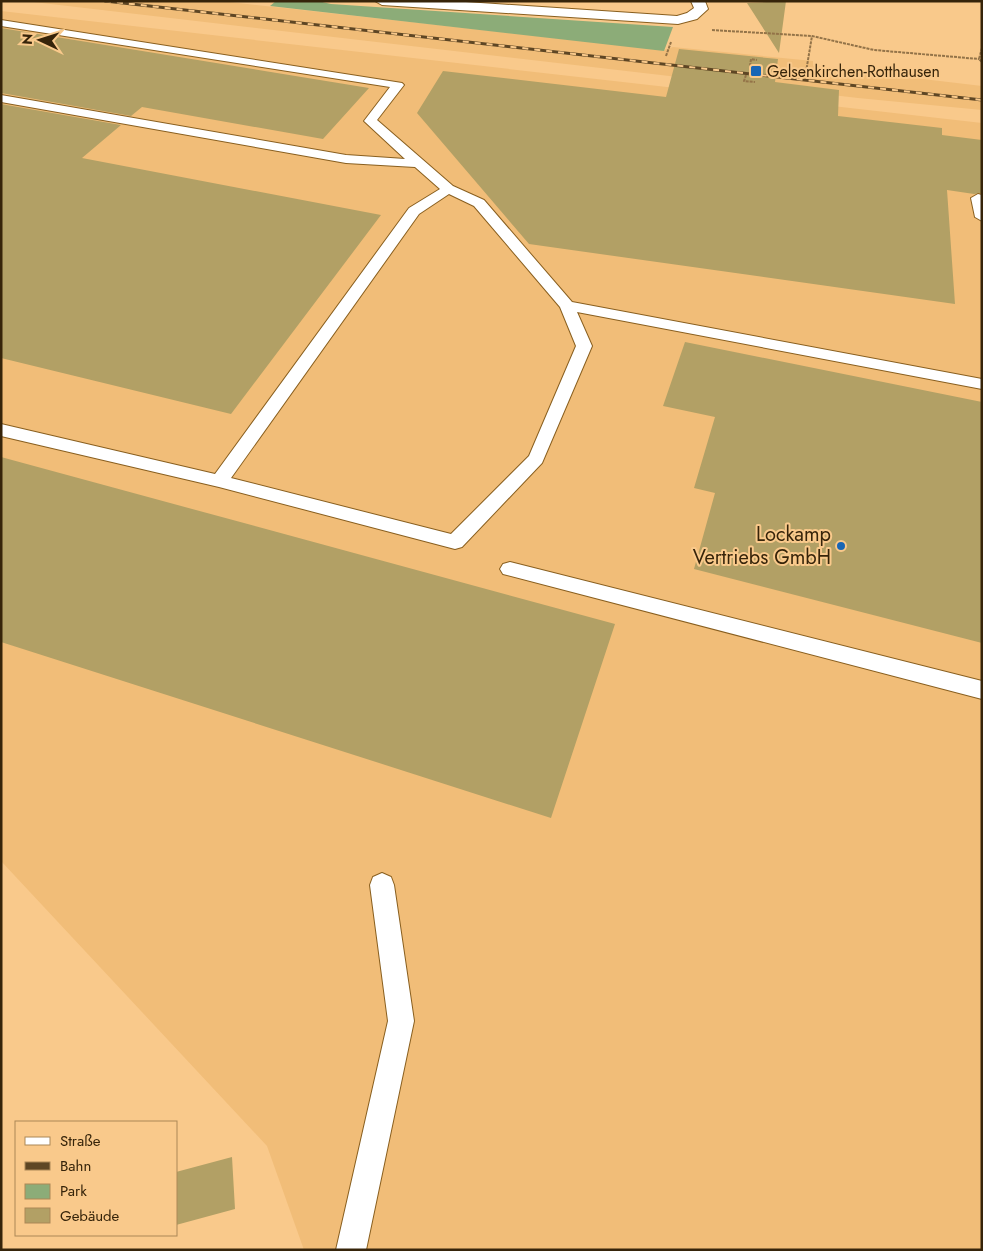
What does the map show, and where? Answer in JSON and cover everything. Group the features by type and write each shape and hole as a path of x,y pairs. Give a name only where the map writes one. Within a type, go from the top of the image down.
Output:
{"street":[{"path":"382,1 678,20 692,16 701,9 698,1"}],"lane":[{"path":"1,22 398,85 370,121 448,189 479,204 567,306 584,346 536,459 454,542 219,481 1,430"},
{"path":"1,98 346,159 418,163"},
{"path":"219,481 414,211 448,189"},
{"path":"978,198 982,217"},
{"path":"567,306 982,384"},
{"path":"510,569 982,690"},
{"path":"351,1250 401,1021 382,885"}],"path":[{"path":"678,20 677,28 812,36 874,50 979,59 982,62"},
{"path":"806,72 812,36"},
{"path":"979,59 982,48"},
{"path":"750,66 751,59 757,60"},
{"path":"746,75 744,81 755,82"}],"shaded area":[{"path":"25,1 220,1 664,50 673,47 813,61 813,66 982,86 982,110 858,98"},
{"path":"1,11 982,123 982,1250 304,1250 267,1146 1,861"}],"green space":[{"path":"276,1 318,1 331,4 673,27 664,51 270,6"}],"building":[{"path":"786,1 779,53 747,3"},
{"path":"1,28 369,88 323,139 142,107 131,116 1,93"},
{"path":"679,49 778,59 775,82 839,90 838,116 942,128 942,135 982,140 982,193 974,194 947,190 955,304 529,244 417,113 443,71 666,97"},
{"path":"1,104 121,125 82,158 381,215 231,414 1,358"},
{"path":"685,342 982,402 982,643 694,569 715,493 694,488 715,417 663,406"},
{"path":"1,457 615,624 551,818 1,642"},
{"path":"232,1157 235,1209 178,1224 178,1171"}],"railway":[{"path":"105,1 982,100"}],"place":[{"name":"Gelsenkirchen-Rotthausen","path":"756,71"},
{"name":"Lockamp Vertriebs GmbH","path":"841,546"}]}
